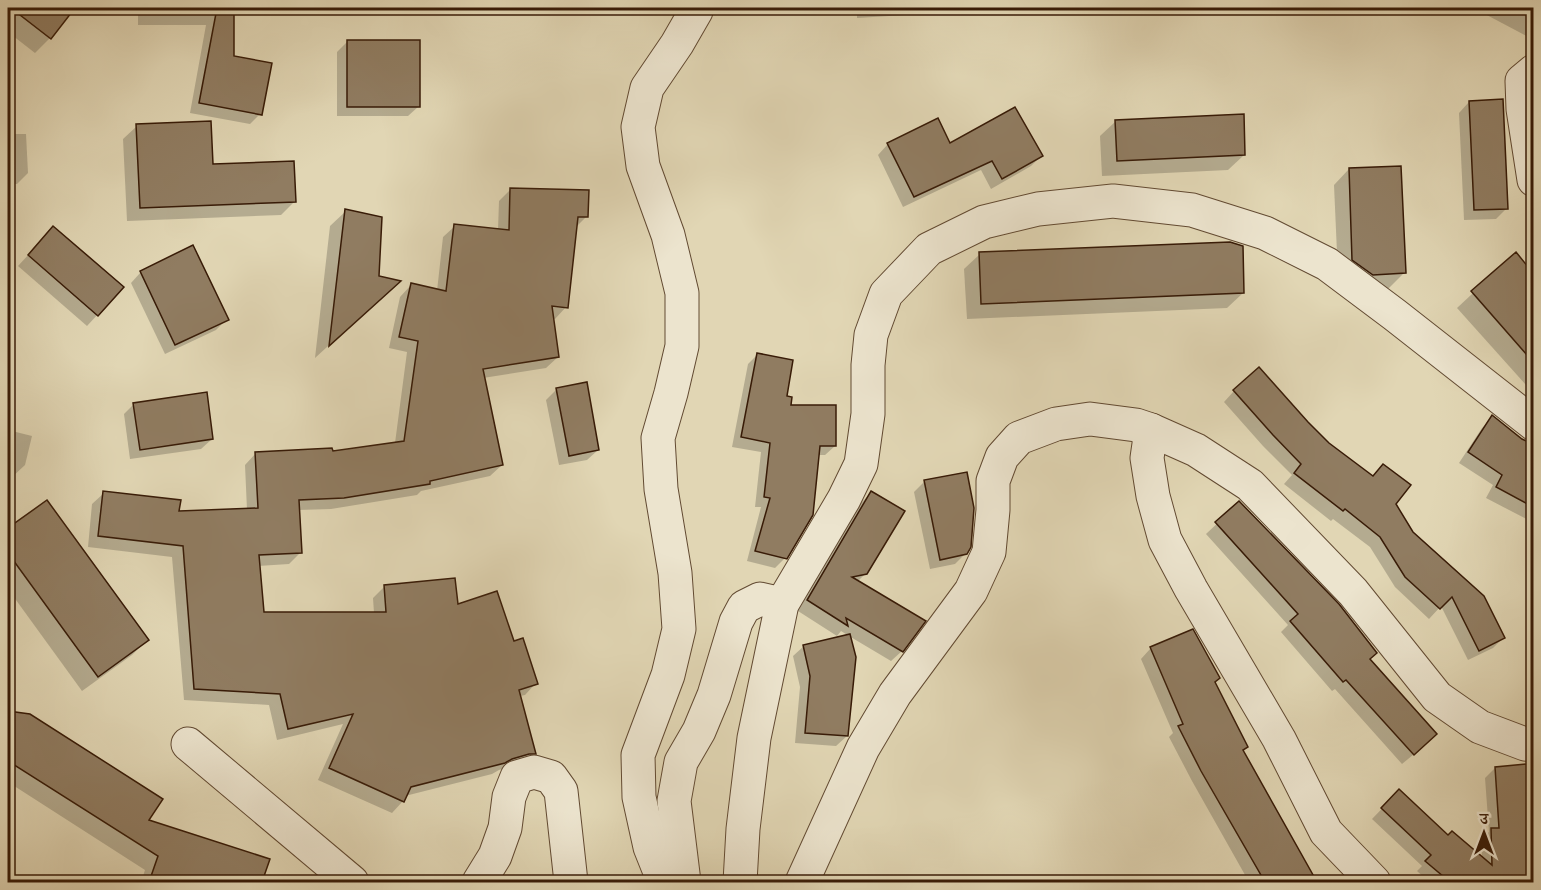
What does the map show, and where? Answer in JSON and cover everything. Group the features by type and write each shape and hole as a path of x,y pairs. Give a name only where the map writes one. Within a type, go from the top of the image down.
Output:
{"street":[{"path":"664,882 650,847 639,797 638,755 668,675 679,629 675,573 661,489 658,438 682,346 682,293 668,235 643,166 638,127 647,88 677,44 697,8"},
{"path":"1533,71 1522,81 1523,110 1533,180"},
{"path":"740,882 743,829 754,738 782,604 844,499 861,464 868,414 868,365 871,335 886,294 929,249 984,222 1038,209 1113,201 1192,210 1265,233 1327,264 1533,424"},
{"path":"802,882 863,748 896,694 971,591 989,552 993,481 1002,457 1019,438 1056,423 1090,419 1136,425 1196,450 1250,485 1353,592 1437,697 1480,727 1533,745"},
{"path":"1151,430 1147,458 1153,495 1165,540 1279,739 1326,832 1374,882"},
{"path":"684,882 674,801 681,762 703,722 736,622 744,607 760,599 782,604"},
{"path":"188,744 352,882"},
{"path":"479,882 495,856 505,828 509,797 517,777 534,772 551,777 561,792 571,882"}],"building":[{"path":"11,8 75,8 51,39"},
{"path":"217,8 234,8 234,56 272,63 262,115 199,103"},
{"path":"347,40 420,40 420,107 347,107"},
{"path":"1503,99 1508,209 1474,210 1469,101"},
{"path":"1015,107 1043,156 1002,179 992,161 914,197 887,143 938,118 950,143"},
{"path":"1244,114 1245,155 1117,161 1115,120"},
{"path":"211,121 213,164 294,161 296,202 140,208 136,124"},
{"path":"1401,166 1406,273 1373,275 1352,260 1349,168"},
{"path":"510,188 589,190 588,217 578,217 568,308 552,306 559,357 483,369 503,465 430,481 430,484 344,498 299,500 302,553 259,555 264,612 386,612 384,585 455,578 458,604 497,591 514,641 523,638 538,684 519,690 536,754 411,787 404,802 329,768 353,714 288,729 280,694 194,689 183,546 98,536 103,491 181,500 179,511 258,508 255,452 332,448 333,451 404,441 418,341 399,337 411,283 446,291 454,224 509,230"},
{"path":"345,209 382,217 379,276 401,281 329,346"},
{"path":"53,226 124,287 98,316 28,255"},
{"path":"1230,242 1243,246 1244,293 981,304 979,252"},
{"path":"193,245 229,320 175,345 140,271"},
{"path":"1516,252 1533,273 1533,362 1471,291"},
{"path":"757,353 793,360 787,396 792,397 791,405 836,405 836,446 820,446 813,515 787,559 755,551 770,498 764,497 770,443 741,437"},
{"path":"1259,367 1329,443 1373,476 1383,464 1411,485 1396,504 1413,532 1484,596 1505,638 1479,651 1452,597 1440,609 1405,577 1380,537 1294,473 1301,464 1233,390"},
{"path":"587,382 599,450 569,456 556,388"},
{"path":"207,392 213,439 140,450 133,403"},
{"path":"1492,415 1522,439 1533,444 1533,507 1496,487 1502,475 1468,452"},
{"path":"967,472 974,508 971,547 967,554 940,560 924,480"},
{"path":"871,491 905,511 867,574 852,577 926,621 903,652 846,618 848,626 807,600"},
{"path":"47,500 149,640 98,677 8,553 8,528"},
{"path":"1239,501 1339,604 1377,653 1370,659 1437,734 1414,755 1346,680 1343,682 1290,621 1298,614 1215,522"},
{"path":"1193,629 1220,678 1215,682 1248,747 1243,750 1317,882 1265,882 1201,771 1178,726 1183,724 1150,647"},
{"path":"850,634 856,657 848,736 805,733 810,676 803,645"},
{"path":"8,711 30,714 163,799 149,820 270,859 262,882 149,882 158,856 8,761"},
{"path":"1527,764 1531,828 1533,828 1533,882 1450,882 1425,861 1431,855 1381,808 1399,789 1448,835 1452,831 1492,865 1491,828 1499,828 1495,767"}]}
